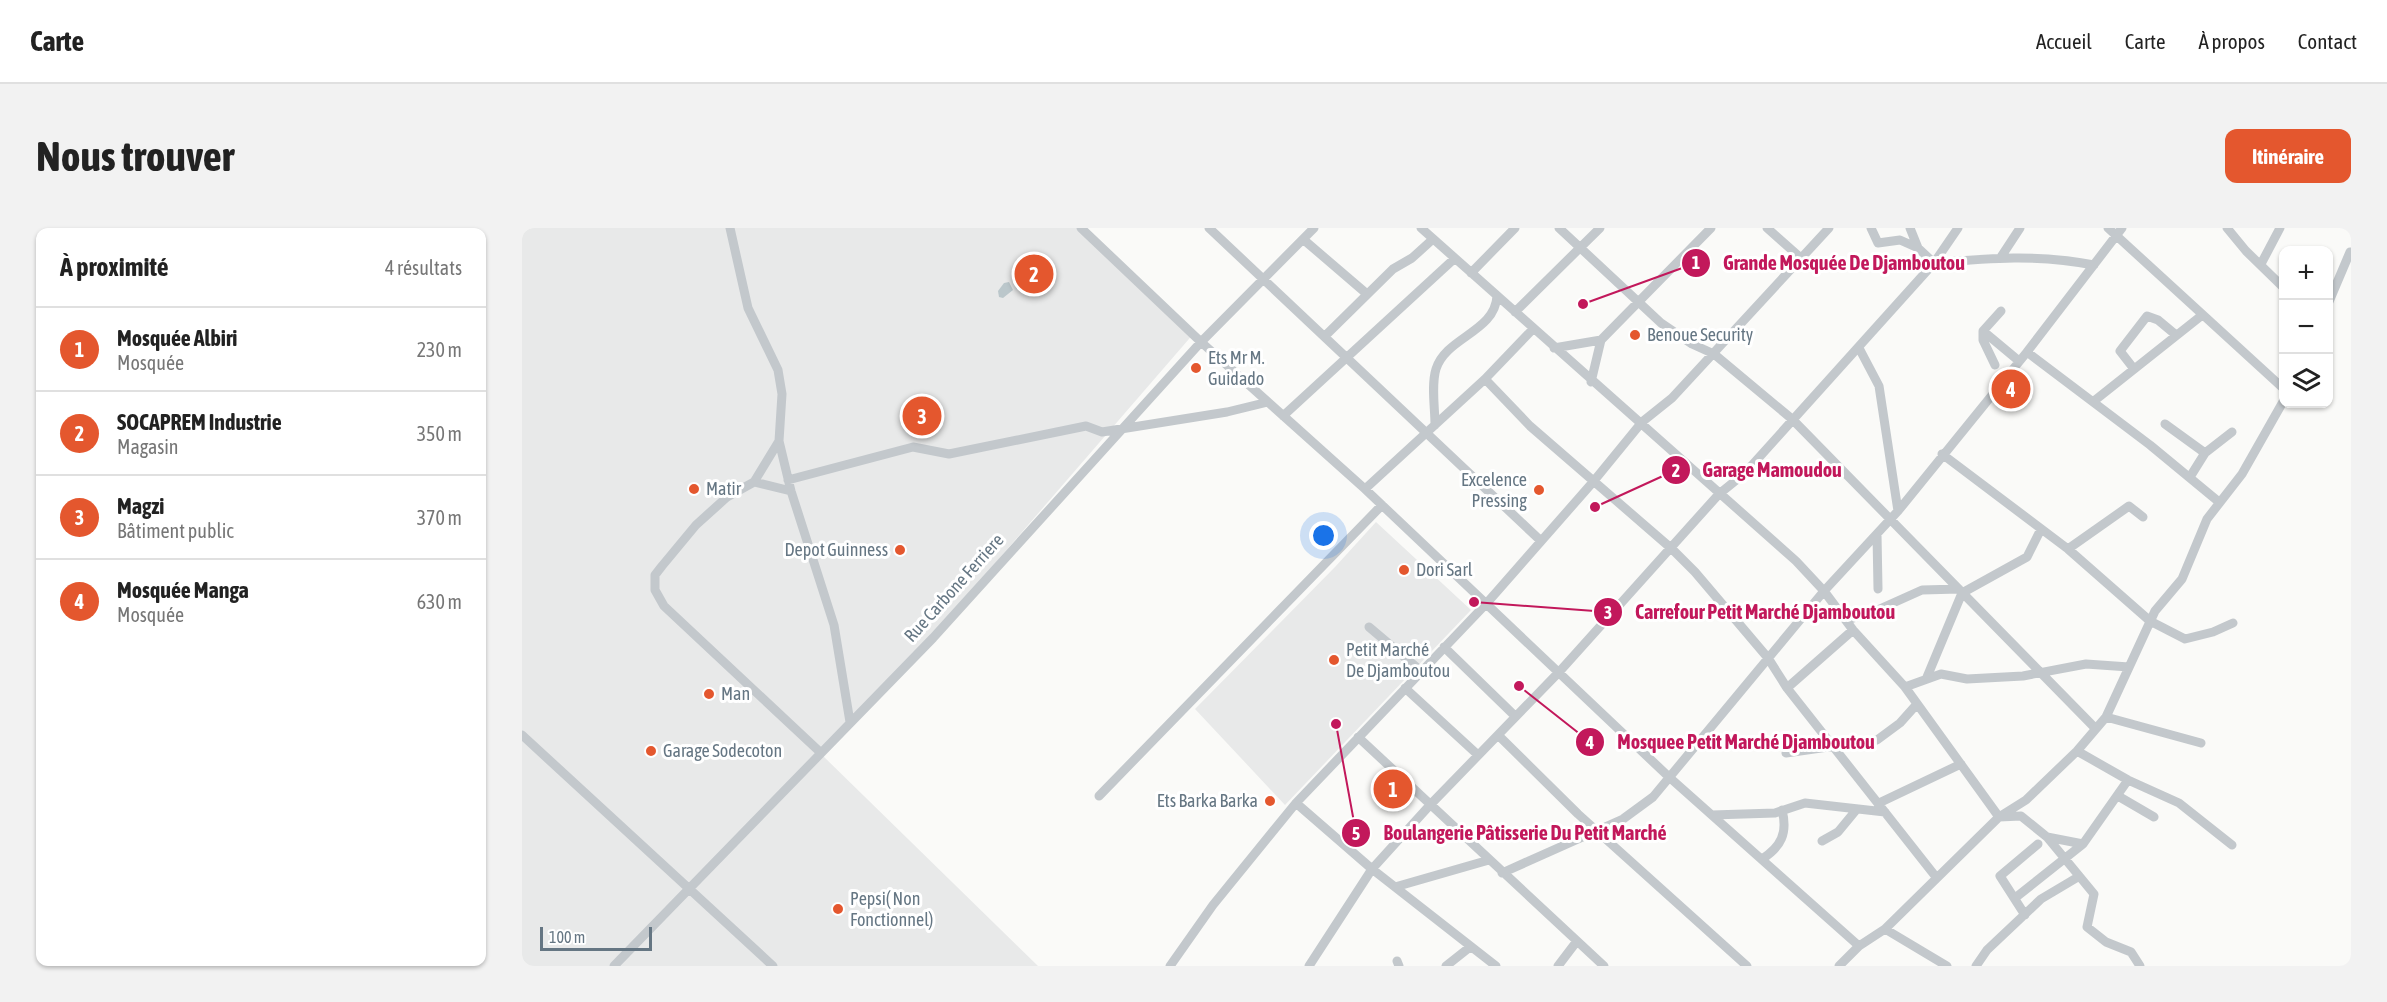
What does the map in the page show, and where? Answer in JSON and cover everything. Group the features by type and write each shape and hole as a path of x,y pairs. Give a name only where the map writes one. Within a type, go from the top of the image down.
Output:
{"street":[{"path":"730,228 748,308 778,370 782,394 779,441 791,491 834,625 850,722"},
{"path":"1081,228 1201,342 1365,489 1560,671 1669,777 1859,946"},
{"path":"1209,228 1541,541"},
{"name":"Rue Carbone Ferriere","path":"615,966 933,638 1201,342 1314,228"},
{"path":"1421,228 1591,382 1642,422 1719,494 1772,537 1824,591 1853,630 1905,687 1999,817"},
{"path":"1471,273 1515,228"},
{"path":"1559,228 1661,323 1692,344 1714,354 1792,419 2095,728"},
{"path":"1515,312 1600,228"},
{"path":"1591,382 1601,340 1711,228"},
{"path":"1767,228 1801,258"},
{"path":"1170,966 1213,905 1296,803 1486,604 1593,482 1642,422 1672,398 1830,228"},
{"path":"1870,228 1878,243 1900,240 1918,248 1934,263 2001,257 2054,258 2094,266"},
{"path":"1910,228 1918,248"},
{"path":"1309,966 1372,869 1430,804 1560,671 1719,494 1745,473 1934,263 1958,228"},
{"path":"2001,257 2020,228"},
{"path":"2108,228 2120,232 2201,316 2279,385"},
{"path":"2227,228 2279,284"},
{"path":"2261,264 2280,228"},
{"path":"1503,873 1599,830 1641,808 1824,591 1898,511 2027,352 2120,232"},
{"path":"1325,336 1393,269 1412,258 1433,239"},
{"path":"1304,240 1368,294"},
{"path":"2330,300 2350,252"},
{"path":"1283,416 1454,259"},
{"path":"1435,425 1437,366 1446,354 1493,314 1497,296"},
{"path":"1995,365 1983,340 1983,331 2001,311"},
{"path":"2134,369 2120,351 2147,316 2158,320 2176,335"},
{"path":"2094,402 2201,316"},
{"path":"1365,489 1485,379 1533,329"},
{"path":"1983,331 2019,361"},
{"path":"1554,348 1601,340"},
{"path":"1859,348 1879,386 1898,511"},
{"path":"2027,352 2094,402 2219,502"},
{"path":"1485,379 1530,426 1672,549 1768,658 1787,688 1936,877"},
{"path":"788,480 913,447 949,454 1086,426 1102,432 1227,412 1268,402"},
{"path":"1839,966 1859,946 1885,929 1999,817 2026,801 2077,751 2106,717 2150,621 2182,579 2207,519 2242,474 2279,407"},
{"path":"2165,424 2205,453"},
{"path":"2190,477 2205,453 2232,432"},
{"path":"779,441 754,482 727,497 696,525 656,575 655,590 664,606 820,752"},
{"path":"1942,454 2068,549 2150,621 2185,639 2213,632 2233,623"},
{"path":"754,482 791,491"},
{"path":"1099,796 1382,505"},
{"path":"2068,549 2126,508 2133,508 2143,517"},
{"path":"1847,620 1922,590 1960,591 2027,557 2041,529"},
{"path":"1877,534 1878,589"},
{"path":"1927,677 1960,591"},
{"path":"1369,627 1421,671"},
{"path":"1787,688 1853,630"},
{"path":"1444,647 1515,717"},
{"path":"1905,687 1927,677 1941,674 1967,679 2041,673 2086,664 2129,667"},
{"path":"1405,688 1478,756"},
{"path":"1786,753 1877,740 1900,723 1917,704"},
{"path":"2106,717 2201,743"},
{"path":"522,735 773,966"},
{"path":"1498,735 1578,814 1599,830 1743,965"},
{"path":"1358,737 1604,966"},
{"path":"2077,751 2128,780 2179,803 2232,845"},
{"path":"1879,803 1961,764"},
{"path":"2015,898 2083,844 2128,780"},
{"path":"2118,796 2154,817"},
{"path":"1296,803 1395,888 1496,966"},
{"path":"1712,815 1775,813 1805,803 1885,812"},
{"path":"1821,841 1838,832 1857,808"},
{"path":"1762,859 1773,852 1781,842 1785,832 1782,810"},
{"path":"1999,817 2020,816 2047,837 2094,894 2086,927 2106,942 2131,952 2140,966"},
{"path":"2047,837 2083,844"},
{"path":"2025,915 2000,876 2038,844"},
{"path":"1395,888 1489,861"},
{"path":"1976,966 1987,950 2041,899 2078,877"},
{"path":"1885,929 1947,966"},
{"path":"1558,966 1577,941"},
{"path":"1446,966 1470,947"}],"shaded area":[{"path":"522,228 1082,228 1195,332 894,680 821,754 1038,966 522,966"},
{"path":"1009,282 1013,290 1003,298 999,297 998,291 1004,283"},
{"name":"Petit Marché De Djamboutou","path":"1376,522 1471,610 1285,805 1195,709 1335,567"}],"place":[{"name":"SOCAPREM Industrie","path":"1034,274"},
{"name":"Grande Mosquée De Djamboutou","path":"1583,304"},
{"name":"Benoue Security","path":"1635,335"},
{"name":"Ets Mr M. Guidado","path":"1196,368"},
{"name":"Mosquée Manga","path":"2011,389"},
{"name":"Magzi","path":"922,416"},
{"name":"Matir","path":"694,489"},
{"name":"Excelence Pressing","path":"1539,490"},
{"name":"Garage Mamoudou","path":"1595,507"},
{"name":"Depot Guinness","path":"900,550"},
{"name":"Dori Sarl","path":"1404,570"},
{"name":"Carrefour Petit Marché Djamboutou","path":"1474,602"},
{"name":"Petit Marché De Djamboutou","path":"1334,660"},
{"name":"Mosquee Petit Marché Djamboutou","path":"1519,686"},
{"name":"Man","path":"709,694"},
{"name":"Boulangerie Pâtisserie Du Petit Marché","path":"1336,724"},
{"name":"Garage Sodecoton","path":"651,751"},
{"name":"Mosquée Albiri","path":"1393,789"},
{"name":"Ets Barka Barka","path":"1270,801"},
{"name":"Pepsi( Non Fonctionnel)","path":"838,909"}]}
